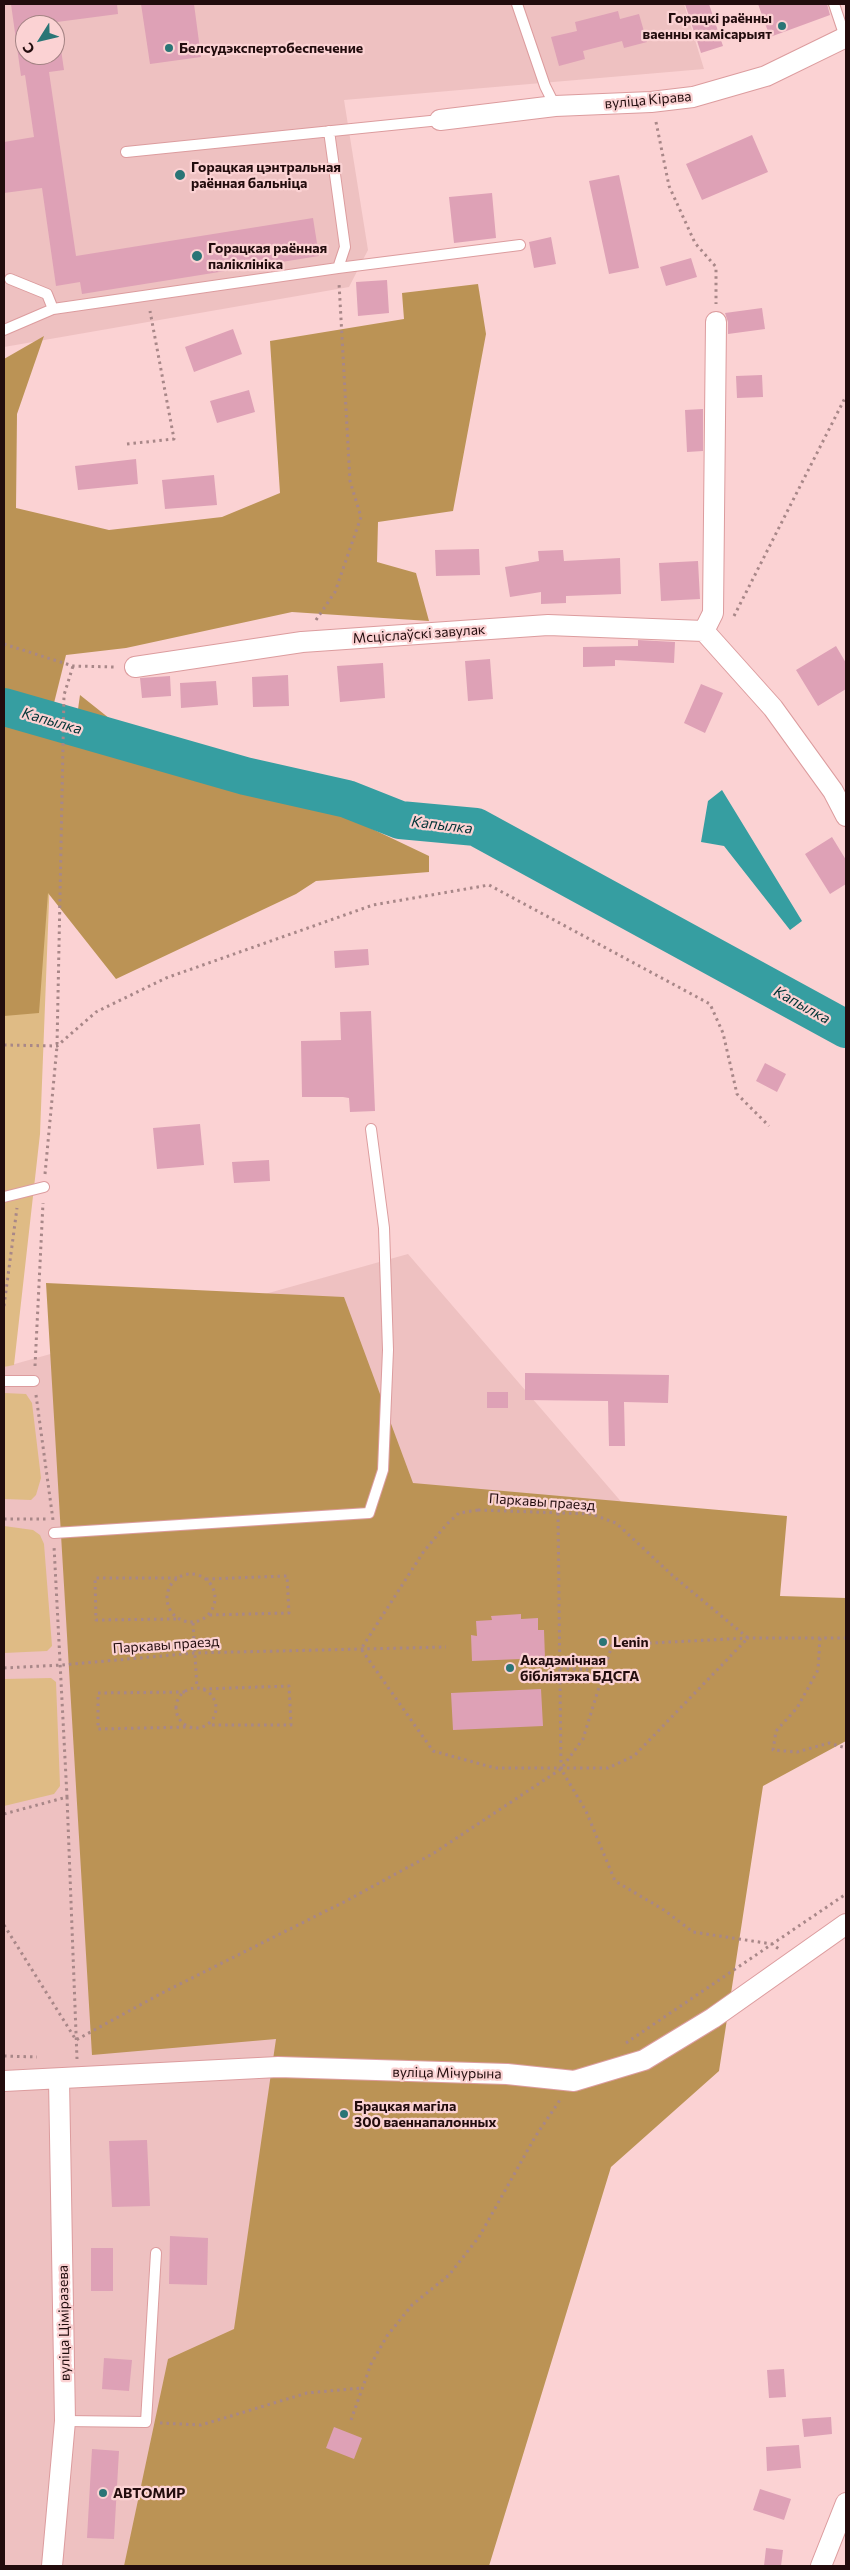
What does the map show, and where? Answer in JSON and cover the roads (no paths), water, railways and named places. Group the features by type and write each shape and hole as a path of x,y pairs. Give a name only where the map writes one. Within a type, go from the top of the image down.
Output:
{"street":[{"name":"вуліца Кірава","path":"440,120 555,106 651,102 693,97 766,76 846,37"},
{"path":"716,322 713,613 704,631 773,708 833,791 846,816"},
{"name":"Мсціслаўскі завулак","path":"135,667 302,642 548,625 704,631"},
{"name":"вуліца Мічурына","path":"4,2081 278,2067 506,2074 574,2081 644,2060 713,2018 846,1924"},
{"name":"вуліца Ціміразева","path":"52,2566 65,2421 69,2079"},
{"path":"821,2566 846,2503"}],"lane":[{"path":"517,4 545,86 555,106"},
{"path":"834,4 846,37"},
{"path":"126,152 440,120"},
{"path":"329,131 346,247 338,268"},
{"path":"4,330 53,309 338,268 520,245"},
{"path":"10,280 47,294 53,309"},
{"path":"54,1533 369,1513 384,1470 388,1350 384,1228 371,1128"},
{"path":"4,1197 44,1186"},
{"path":"4,1381 34,1381"},
{"path":"65,2421 146,2422 156,2253"}],"water":[{"path":"722,790 802,921 790,930 724,846 701,842 708,801"}],"waterway":[{"name":"Капылка","path":"4,707 245,776 347,799 400,820 476,827 846,1029"}],"place":[{"name":"Горацкі раённы ваенны камісарыят","path":"782,26"},
{"name":"Белсудэкспертобеспечение","path":"169,48"},
{"name":"Горацкая цэнтральная раённая бальніца","path":"180,175"},
{"name":"Горацкая раённая паліклініка","path":"197,256"},
{"name":"Lenin","path":"603,1642"},
{"name":"Акадэмічная бібліятэка БДСГА","path":"510,1668"},
{"name":"Брацкая магіла 300 ваеннапалонных","path":"344,2114"},
{"name":"АВТОМИР","path":"103,2493"}]}
